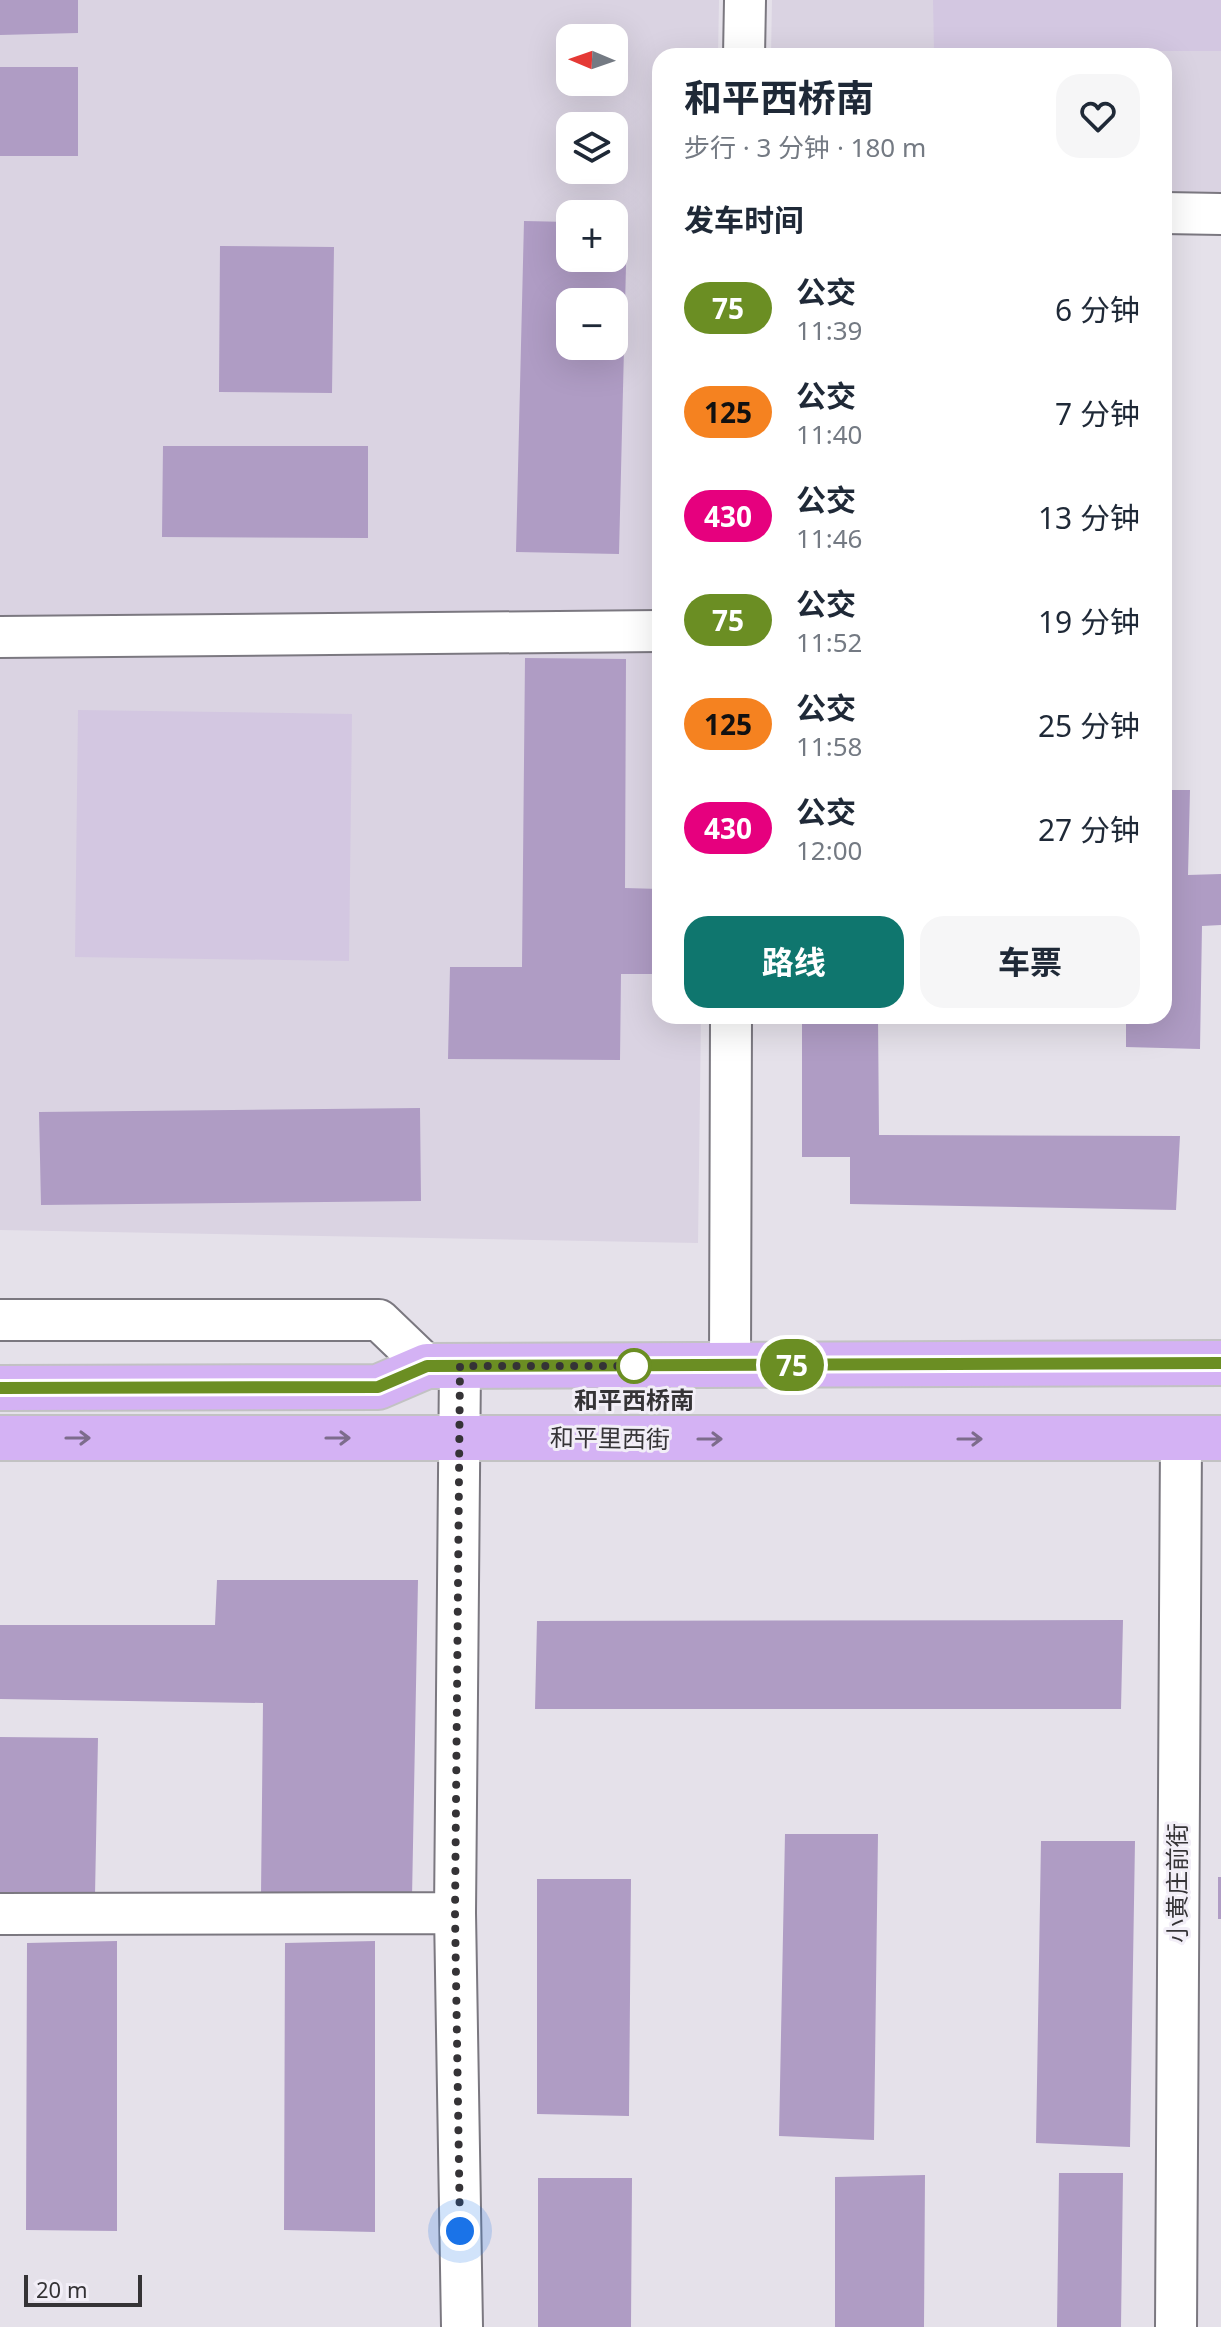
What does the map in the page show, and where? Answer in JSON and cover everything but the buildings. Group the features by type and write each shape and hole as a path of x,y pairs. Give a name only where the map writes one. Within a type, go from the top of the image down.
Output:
{"main road":[{"path":"0,1388 378,1387 444,1366 1221,1363"},
{"name":"和平里西街","path":"0,1438 1201,1438"}],"street":[{"path":"744,48 745,0"},
{"path":"1172,213 1221,214"},
{"path":"0,637 652,631"},
{"path":"730,1366 731,1024"},
{"path":"0,1320 379,1320 444,1366 461,1438 455,1913 462,2327"},
{"name":"小黄庄前街","path":"1176,2327 1201,1438"},
{"path":"0,1914 455,1913"}],"shaded area":[{"path":"0,0 719,0 718,48 652,48 652,1024 701,1024 698,1243 0,1230"},
{"path":"772,0 1221,0 1221,194 1172,194 1172,48 771,48"},
{"path":"933,0 1221,0 1221,51 1172,51 1172,48 934,48"},
{"path":"78,710 352,714 349,961 75,957"}],"bus line":[{"name":"75","path":"0,1388 378,1387 427,1366 1221,1363"}],"place":[{"name":"和平西桥南","path":"634,1366"}],"route":[{"path":"460,2231 455,1913 460,1366 638,1366 634,1366"}]}
